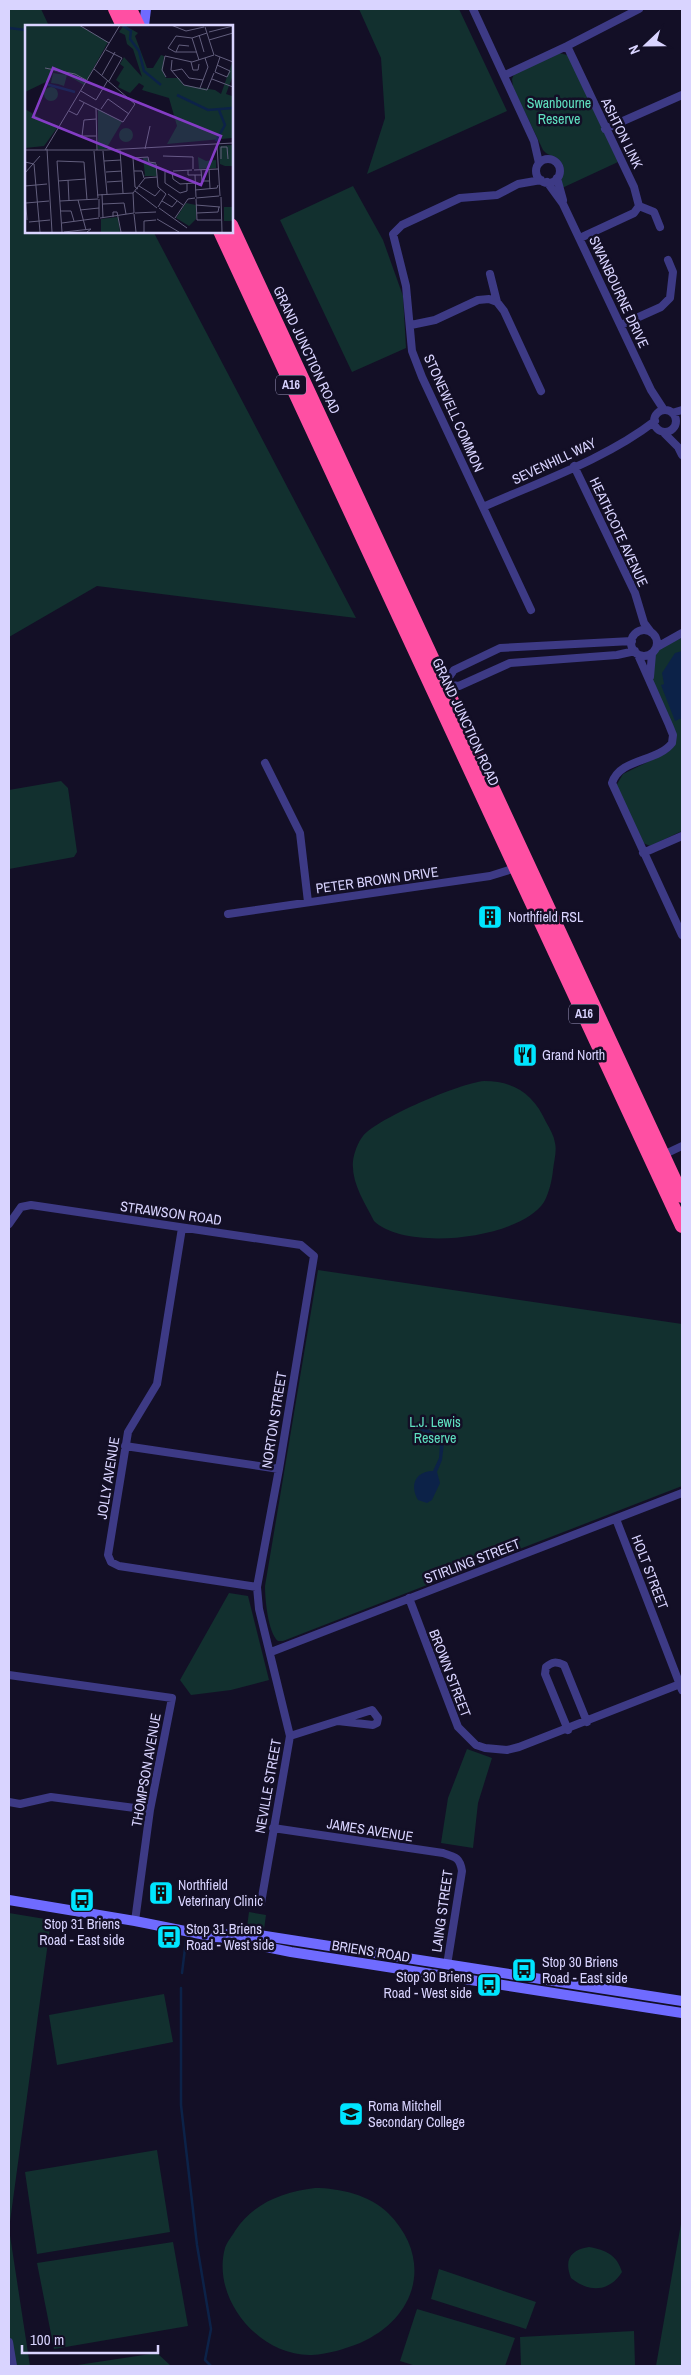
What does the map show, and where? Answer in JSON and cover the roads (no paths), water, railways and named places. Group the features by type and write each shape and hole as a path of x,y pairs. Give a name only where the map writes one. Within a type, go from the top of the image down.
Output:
{"highway":[{"path":"115,9 123,25"},
{"path":"130,9 138,25"},
{"name":"GRAND JUNCTION ROAD","path":"232,227 439,687 658,1158 682,1226"},
{"name":"GRAND JUNCTION ROAD","path":"220,232 439,687"},
{"name":"GRAND JUNCTION ROAD","path":"658,1158 682,1196"}],"main road":[{"path":"144,25 146,9"},
{"name":"BRIENS ROAD","path":"9,1900 135,1921 291,1952 682,2013"},
{"name":"BRIENS ROAD","path":"204,1934 259,1935 682,2001"},
{"path":"445,1976 447,1965"}],"street":[{"path":"473,9 534,141 546,159 557,163 560,171 557,178 544,181 537,175 534,141"},
{"path":"504,75 567,46 639,9"},
{"name":"ASHTON LINK","path":"567,46 605,129 634,186 639,206"},
{"path":"605,129 682,95"},
{"path":"537,166 546,159"},
{"name":"STONEWELL COMMON","path":"531,610 422,377 412,351 406,286 394,246 393,234 397,228 460,198 496,195 518,184 537,166"},
{"name":"SWANBOURNE DRIVE","path":"557,178 563,204"},
{"name":"STONEWELL COMMON","path":"518,184 544,181"},
{"name":"SWANBOURNE DRIVE","path":"544,181 563,204 651,390 669,417 682,456"},
{"path":"580,238 634,213 639,206 654,212 660,227"},
{"path":"621,325 661,306 670,298 673,272 668,260"},
{"path":"490,274 497,302 504,311 541,391"},
{"path":"411,325 435,320 478,300 489,299 497,302"},
{"name":"SEVENHILL WAY","path":"483,506 574,466 682,410"},
{"path":"661,430 669,417"},
{"name":"SEVENHILL WAY","path":"634,436 661,430 669,417"},
{"name":"SWANBOURNE DRIVE","path":"661,430 678,447"},
{"name":"HEATHCOTE AVENUE","path":"574,466 635,593 640,610 652,633"},
{"name":"HEATHCOTE AVENUE","path":"634,637 639,625 640,610"},
{"path":"439,687 454,670 500,648 634,637 642,630 652,633 679,635"},
{"path":"652,633 655,650 650,678 651,688 673,735 672,742 661,752 620,770 614,776 612,783 682,935"},
{"path":"439,687 459,686 510,663 636,653 645,656 679,635"},
{"path":"634,637 636,653 650,678"},
{"path":"265,763 300,833 308,902"},
{"path":"643,853 682,836"},
{"name":"PETER BROWN DRIVE","path":"228,914 490,876 522,866"},
{"path":"658,1158 682,1146"},
{"name":"STRAWSON ROAD","path":"9,1224 21,1207 31,1205 301,1245 314,1256"},
{"name":"JOLLY AVENUE","path":"182,1228 158,1384 133,1422 125,1446 108,1555 111,1562 120,1566 257,1587"},
{"name":"NORTON STREET","path":"257,1587 279,1469 314,1256"},
{"path":"125,1446 279,1469"},
{"name":"STIRLING STREET","path":"271,1652 682,1493"},
{"name":"HOLT STREET","path":"616,1519 681,1687"},
{"name":"NEVILLE STREET","path":"257,1587 259,1609 290,1736 261,1903"},
{"name":"BROWN STREET","path":"409,1598 450,1710 458,1726 468,1738 484,1748 507,1750 568,1730 681,1687"},
{"path":"568,1730 544,1674 546,1667 551,1663 557,1662 564,1665 587,1722"},
{"name":"THOMPSON AVENUE","path":"9,1675 172,1698 150,1810 135,1921"},
{"path":"290,1736 338,1721"},
{"path":"9,1802 20,1804 51,1797 150,1810"},
{"name":"JAMES AVENUE","path":"273,1828 443,1853 457,1857 460,1861"},
{"name":"LAING STREET","path":"447,1965 462,1871 460,1861"},
{"path":"9,2342 13,2366"}],"water":[{"path":"682,651 682,718 675,721 661,685 664,684 662,673 675,653"},
{"path":"423,1427 439,1435 444,1443 442,1460 437,1472 440,1483 432,1500 427,1503 418,1500 414,1484 422,1473 433,1471 439,1458 440,1444 436,1438 420,1430"}],"waterway":[{"path":"9,28 25,30"},
{"path":"182,1973 186,1940"},
{"path":"181,1988 181,2105 197,2245 211,2329 205,2360 211,2366"}],"place":[{"name":"Northfield RSL","path":"490,917"},
{"name":"Grand North","path":"525,1055"},
{"name":"Northfield Veterinary Clinic","path":"161,1893"},
{"name":"Stop 31 Briens Road - East side","path":"82,1900"},
{"name":"Stop 31 Briens Road - West side","path":"169,1937"},
{"name":"Stop 30 Briens Road - East side","path":"524,1970"},
{"name":"Stop 30 Briens Road - West side","path":"489,1985"},
{"name":"Roma Mitchell Secondary College","path":"351,2114"}],"park label":[{"name":"Swanbourne Reserve","path":"559,112"},
{"name":"L.J. Lewis Reserve","path":"435,1430"}]}
